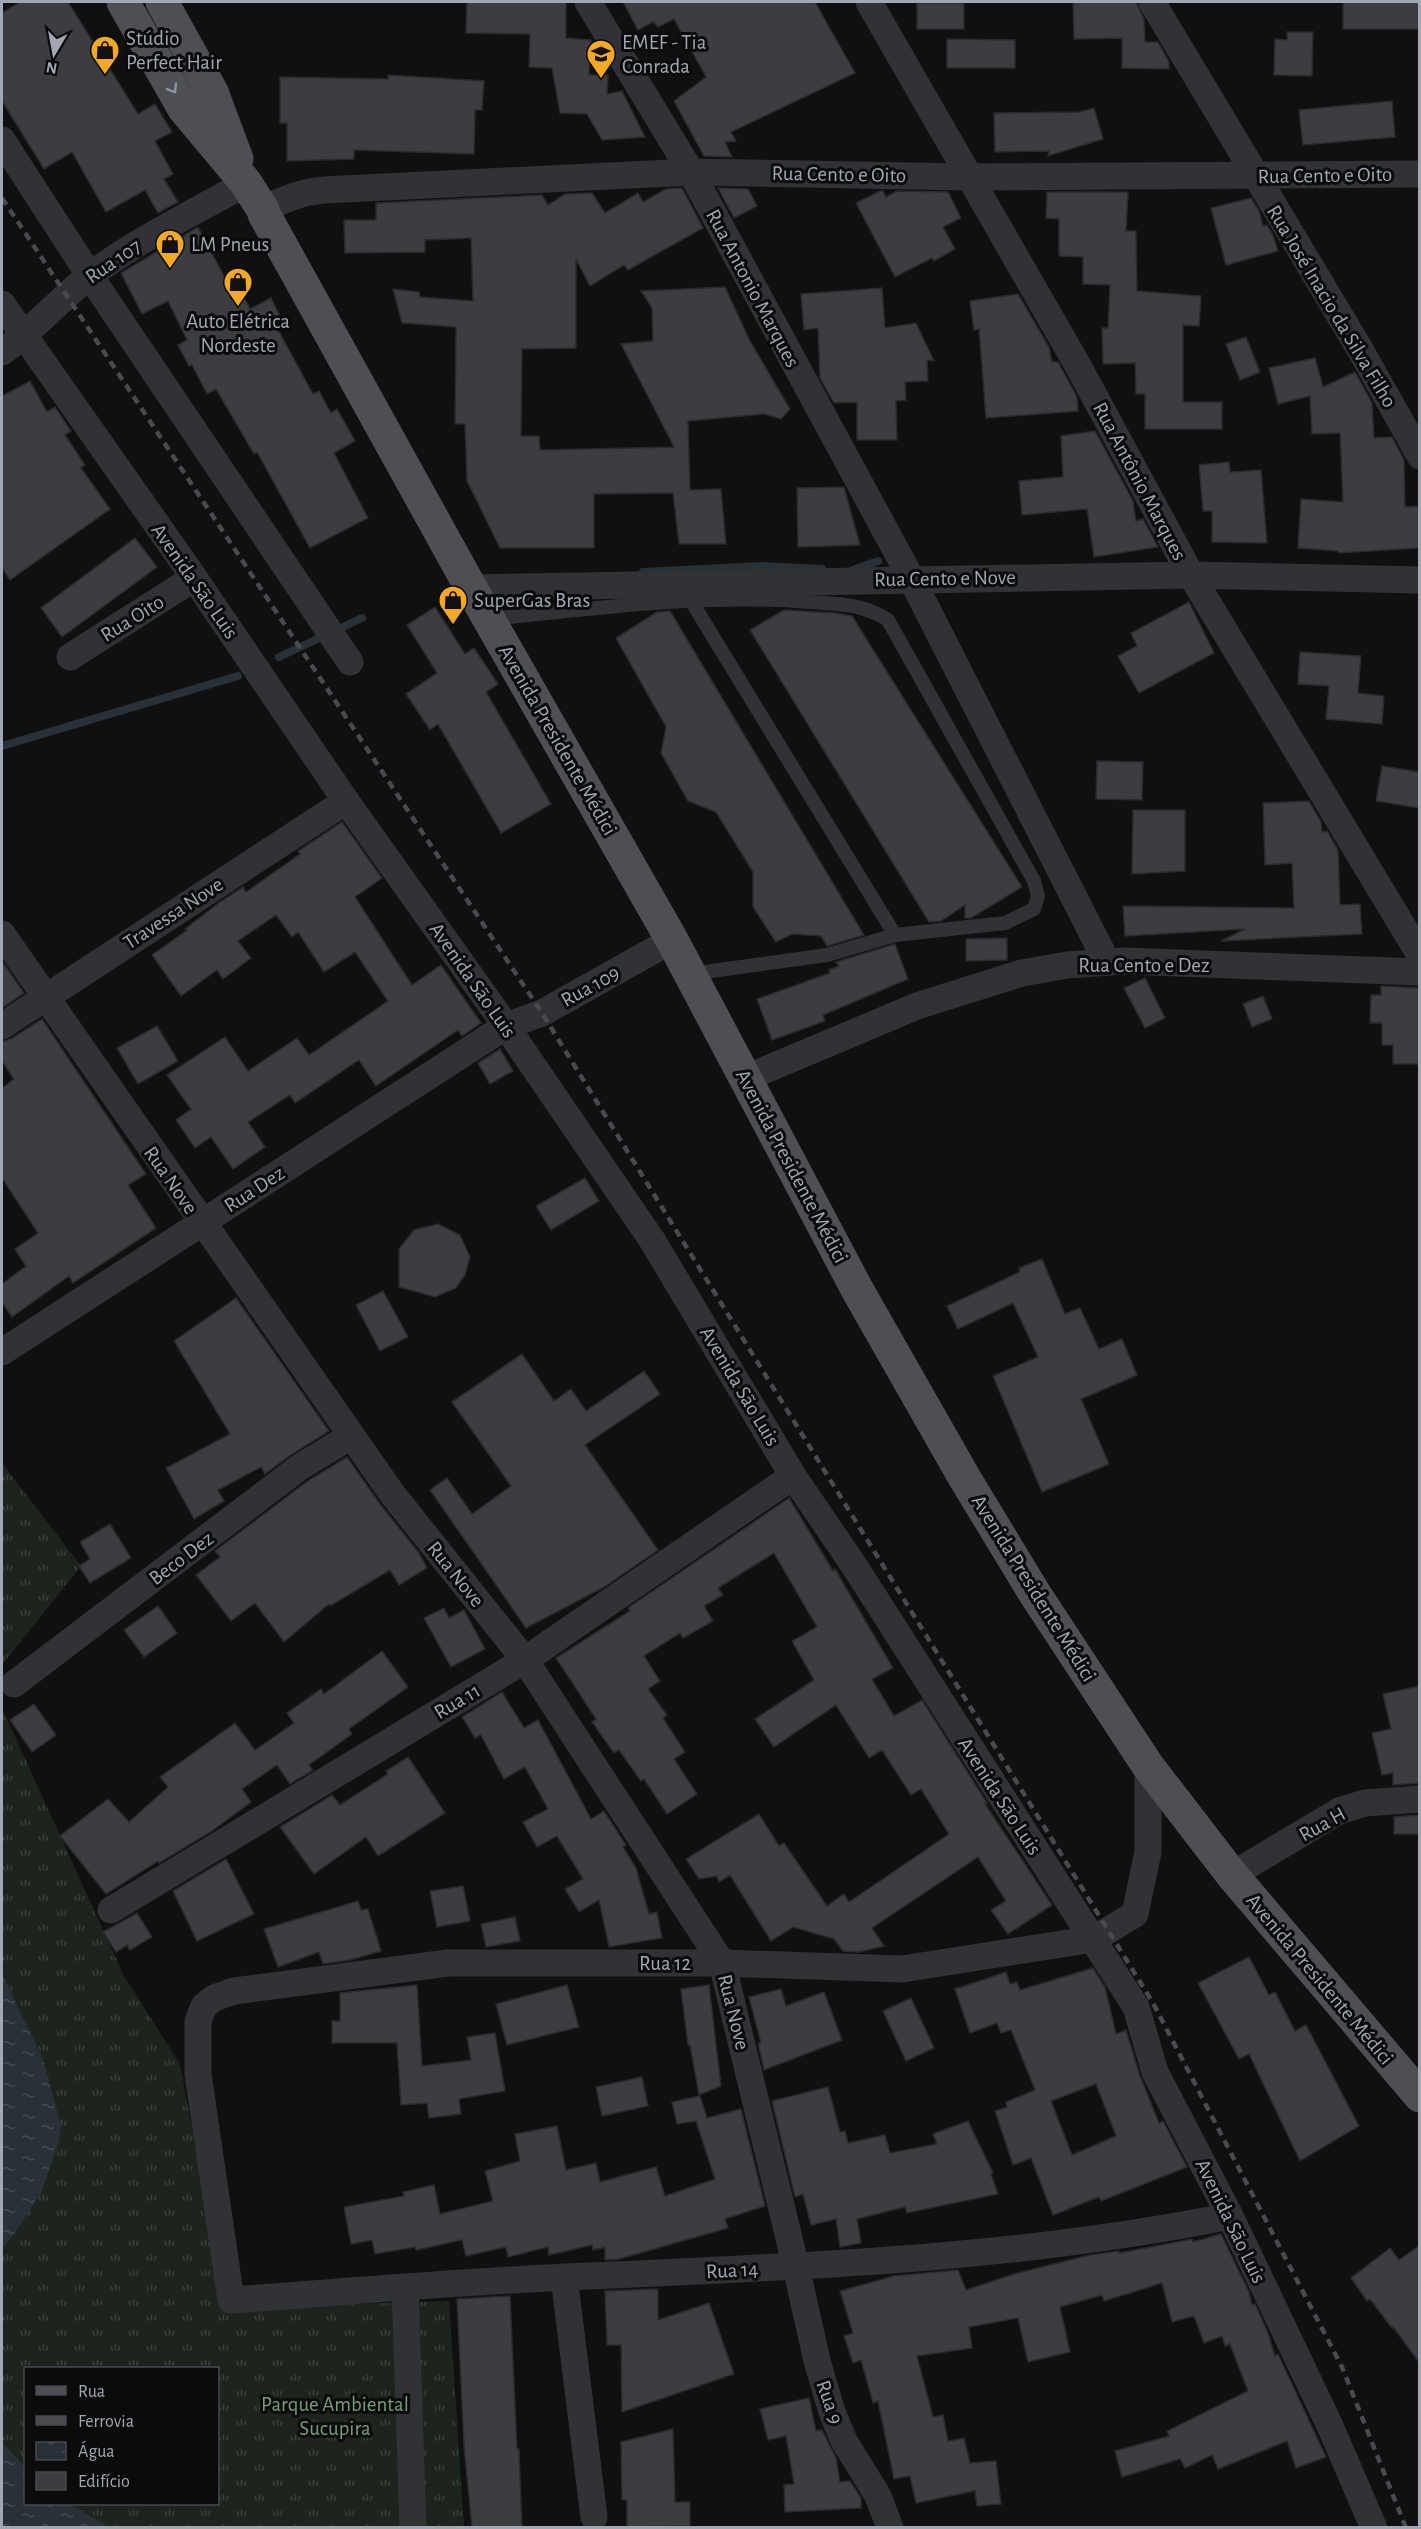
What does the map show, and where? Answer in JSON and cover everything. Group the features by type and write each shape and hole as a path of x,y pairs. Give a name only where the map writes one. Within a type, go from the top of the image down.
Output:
{"main road":[{"name":"Avenida Presidente Médici","path":"123,2 184,109 255,196"},
{"name":"Avenida Presidente Médici","path":"162,2 212,92 264,214 471,588 672,940 858,1291 964,1477 1035,1594 1148,1766 1232,1875 1419,2096"}],"street":[{"name":"Rua Antonio Marques","path":"588,2 691,172 911,579 1107,962"},
{"name":"Rua Antônio Marques","path":"869,2 1077,364 1191,575 1419,955"},
{"name":"Rua José Inacio da Silva Filho","path":"1152,2 1361,351 1419,456"},
{"path":"2,140 90,276 344,654"},
{"name":"Rua Cento e Oito","path":"255,196 284,199 304,192 324,190 691,172 968,177 1419,174"},
{"name":"Rua 107","path":"12,345 90,276 154,234 255,196"},
{"name":"Avenida São Luis","path":"2,304 12,345 194,578 346,801 506,1026 652,1240 793,1476 855,1567 988,1779 1136,2007 1155,2072 1230,2216 1330,2426 1374,2528"},
{"name":"Rua Cento e Nove","path":"471,588 1191,575 1419,580"},
{"name":"Rua Oito","path":"70,657 194,578"},
{"name":"Travessa Nove","path":"2,1026 346,801"},
{"name":"Rua Nove","path":"2,934 44,998 351,1436 393,1494 525,1660 722,1964 796,2267"},
{"name":"Rua 109","path":"506,1026 542,1013 672,940"},
{"name":"Rua Cento e Dez","path":"746,1078 857,1030 971,987 1067,964 1107,962 1419,972"},
{"name":"Rua Dez","path":"2,1352 506,1026"},
{"name":"Beco Dez","path":"14,1684 300,1467 351,1436"},
{"name":"Rua 11","path":"111,1910 525,1660 793,1476"},
{"path":"1094,1939 1135,1914 1148,1852 1148,1766"},
{"name":"Rua H","path":"1232,1875 1339,1810 1365,1803 1419,1799"},
{"name":"Rua 12","path":"231,2300 198,2074 198,2021 204,2006 213,1998 234,1991 448,1963 722,1964 902,1968 1094,1939"},
{"name":"Rua 14","path":"231,2300 564,2277 796,2267 1101,2240 1230,2216"},
{"name":"Rua 9","path":"796,2267 817,2361 832,2412 844,2441 878,2496 890,2528"},
{"path":"564,2277 594,2517"},
{"path":"405,2288 413,2528"}],"lane":[{"path":"690,599 895,936"},
{"path":"489,619 690,599 782,600 845,605 872,610 888,620 1034,880 1038,896 1034,909 1005,923 895,936 827,955 690,974"}],"green space":[{"path":"2,1463 81,1566 2,1665"},
{"name":"Parque Ambiental Sucupira","path":"2,1708 124,1976 180,2064 225,2308 449,2301 464,2527 2,2527"}],"water":[{"path":"2,1974 43,2059 61,2126 59,2141 41,2193 2,2249"},
{"path":"2,2442 24,2466 24,2505 72,2505 109,2527 2,2527"}],"building":[{"path":"20,2 68,2 138,114 155,104 172,132 155,141 173,174 164,179 178,202 158,213 145,190 106,212 72,152 44,169 2,101 2,13"},
{"path":"467,2 566,2 566,38 591,40 589,75 608,75 607,94 622,91 645,137 602,140 587,114 560,113 552,68 529,67 530,34 466,33"},
{"path":"623,2 815,2 855,73 731,132 736,141 725,142 732,157 704,156 674,101 706,77 674,19 658,27 653,22 638,30"},
{"path":"1073,2 1136,2 1144,19 1145,42 1158,42 1169,62 1169,69 1122,68 1122,38 1074,39"},
{"path":"1343,2 1419,2 1419,29 1343,29"},
{"path":"917,3 964,3 964,29 917,29"},
{"path":"1287,32 1313,32 1312,76 1274,75 1275,39 1287,40"},
{"path":"947,39 1015,40 1015,68 947,68"},
{"path":"388,75 484,81 482,110 475,110 474,154 354,150 354,159 287,161 287,123 280,123 280,77 388,79"},
{"path":"1392,101 1395,137 1303,145 1299,110"},
{"path":"1094,108 1103,139 1048,156 1049,151 995,152 994,113 1079,112"},
{"path":"682,188 703,228 628,270 624,265 590,286 576,259 576,348 522,349 521,436 539,436 540,450 674,447 621,344 653,341 652,308 641,291 725,287 750,341 790,409 781,419 764,414 688,421 690,490 721,489 726,544 679,544 673,493 594,494 594,548 500,548 467,481 465,424 455,424 456,327 402,323 393,289 419,292 420,297 473,301 471,238 425,240 425,252 345,253 344,220 376,220 376,203 542,195 548,205 565,194 592,193 605,213 638,193 643,202 666,189"},
{"path":"718,188 748,189 757,206 734,218"},
{"path":"883,191 886,197 897,191 948,192 961,218 943,227 955,249 934,261 932,258 895,277 856,203"},
{"path":"1047,192 1128,192 1126,231 1136,231 1137,291 1201,296 1199,326 1183,325 1183,402 1222,402 1222,429 1145,429 1145,394 1136,394 1135,363 1103,364 1102,328 1108,328 1110,285 1083,284 1083,257 1059,256 1059,219 1046,218"},
{"path":"1251,198 1259,211 1263,226 1267,225 1273,235 1278,251 1226,265 1211,208"},
{"path":"198,227 224,276 232,273 250,309 271,298 282,320 275,324 313,394 319,391 331,413 337,409 355,441 334,453 368,518 310,548 257,452 254,454 216,389 207,394 192,365 189,366 178,345 187,340 168,301 142,314 121,273"},
{"path":"882,288 885,328 916,323 934,361 927,360 928,381 905,382 906,400 896,401 897,440 857,440 857,402 834,403 820,378 818,328 804,330 801,294"},
{"path":"1018,294 1049,347 1052,362 1058,362 1077,397 1078,411 986,418 979,329 974,330 970,301"},
{"path":"1246,337 1260,372 1240,380 1226,344"},
{"path":"1315,358 1323,387 1355,372 1372,403 1374,438 1392,437 1404,460 1405,507 1419,506 1419,548 1338,553 1338,551 1298,548 1301,499 1343,502 1340,433 1312,434 1310,396 1278,404 1269,368"},
{"path":"30,381 47,412 55,407 71,431 65,435 85,465 81,468 110,509 10,580 2,568 2,396"},
{"path":"1095,431 1133,501 1136,521 1143,519 1158,547 1094,557 1087,509 1022,515 1019,481 1063,477 1061,436"},
{"path":"1229,462 1230,472 1261,470 1267,543 1212,542 1212,511 1203,511 1199,465"},
{"path":"844,487 860,545 798,547 797,488"},
{"path":"135,538 157,567 62,637 41,608"},
{"path":"1189,602 1214,653 1139,693 1118,656 1137,646 1131,633"},
{"path":"435,607 465,654 474,648 498,684 486,692 551,804 501,833 438,724 430,730 406,694 437,673 407,625"},
{"path":"784,610 852,616 1022,887 971,918 965,918 965,905 941,921 929,922 750,630"},
{"path":"670,611 864,935 827,946 821,936 792,934 776,942 753,907 753,872 716,812 688,801 661,753 666,727 616,638 657,612"},
{"path":"1300,652 1361,656 1358,693 1384,696 1382,724 1326,719 1329,686 1298,684"},
{"path":"1097,761 1143,762 1142,800 1096,799"},
{"path":"1382,766 1419,772 1419,808 1376,801"},
{"path":"1309,801 1321,822 1322,832 1327,831 1338,850 1340,905 1360,904 1362,934 1221,941 1245,929 1125,936 1123,906 1294,908 1292,863 1265,865 1263,803"},
{"path":"1133,810 1185,810 1185,871 1132,874"},
{"path":"342,822 382,878 355,897 412,985 441,965 481,1023 462,1036 458,1030 376,1086 359,1060 295,1103 290,1095 248,1122 265,1147 233,1169 211,1137 195,1148 176,1120 191,1109 167,1075 225,1037 248,1071 297,1038 309,1055 388,1001 355,952 324,972 298,932 292,937 276,915 238,941 251,958 223,979 217,970 181,996 152,955 220,902 243,887 246,892 300,854 298,851"},
{"path":"1007,938 1007,960 966,961 966,939"},
{"path":"895,944 908,979 823,1015 825,1021 772,1040 757,999 830,973 829,970 839,966 836,962"},
{"path":"2,961 24,993 2,1008"},
{"path":"1145,978 1165,1018 1145,1028 1124,988"},
{"path":"1381,986 1419,988 1419,1064 1393,1064 1393,1045 1382,1045 1382,1023 1370,1023 1371,995 1381,995"},
{"path":"1263,996 1272,1019 1252,1027 1243,1004"},
{"path":"42,1019 146,1174 128,1185 156,1228 73,1283 69,1276 12,1317 2,1302 2,1284 26,1266 15,1249 38,1233 2,1178 2,1088 14,1079 2,1061 2,1042 11,1039"},
{"path":"157,1026 178,1061 138,1084 117,1048"},
{"path":"500,1049 513,1071 490,1084 478,1063"},
{"path":"585,1178 599,1201 551,1230 536,1206"},
{"path":"438,1224 460,1235 470,1257 465,1275 456,1288 435,1297 399,1287 399,1249 414,1230"},
{"path":"1042,1259 1065,1314 1080,1308 1099,1349 1122,1339 1137,1375 1081,1399 1109,1464 1042,1492 993,1376 1038,1357 1013,1303 958,1329 947,1306 1020,1272 1019,1268"},
{"path":"383,1291 408,1337 380,1351 356,1305"},
{"path":"236,1298 329,1431 265,1474 261,1467 218,1490 224,1501 194,1519 166,1468 230,1434 174,1341"},
{"path":"522,1354 554,1401 571,1389 586,1411 644,1371 660,1394 585,1445 658,1550 604,1587 526,1628 430,1490 447,1478 472,1514 511,1486 452,1402"},
{"path":"347,1457 419,1553 427,1568 399,1585 390,1570 330,1606 329,1604 284,1642 255,1603 231,1621 196,1575 220,1557 215,1551 309,1480"},
{"path":"789,1498 833,1571 835,1569 893,1668 872,1679 894,1716 922,1700 987,1803 985,1804 1052,1905 1008,1934 991,1910 1006,1901 978,1857 872,1928 884,1946 859,1952 843,1951 834,1939 793,1927 771,1941 730,1875 719,1882 717,1876 699,1879 686,1859 759,1814 779,1846 784,1843 827,1906 844,1894 849,1902 949,1834 921,1789 911,1795 882,1750 869,1758 836,1705 774,1747 755,1719 814,1680 792,1641 817,1627 774,1553 718,1588 723,1595 704,1606 713,1621 683,1638 680,1633 644,1656 660,1681 648,1689 667,1715 663,1718 685,1752 674,1759 697,1794 667,1814 644,1779 641,1781 619,1750 614,1753 592,1722 596,1719 556,1658 630,1611 628,1608"},
{"path":"110,1524 131,1558 90,1583 79,1566 90,1559 80,1542"},
{"path":"158,1606 177,1633 144,1657 124,1630"},
{"path":"444,1608 449,1618 464,1610 485,1649 451,1667 424,1618"},
{"path":"382,1651 408,1687 349,1729 352,1734 309,1765 313,1770 290,1784 277,1765 242,1789 251,1802 212,1831 159,1863 158,1861 106,1894 60,1836 108,1799 129,1822 168,1787 160,1777 235,1723 255,1750 294,1723 287,1713 321,1689 324,1694"},
{"path":"1419,1686 1419,1783 1393,1785 1393,1773 1382,1775 1372,1733 1391,1729 1383,1694"},
{"path":"502,1692 524,1728 538,1720 591,1819 604,1811 626,1845 623,1847 636,1868 649,1914 657,1912 662,1938 609,1947 599,1900 579,1912 565,1889 583,1879 557,1836 537,1847 523,1822 548,1809 525,1767 504,1779 481,1735 475,1738 462,1717"},
{"path":"34,1704 56,1735 32,1752 10,1720"},
{"path":"408,1757 445,1813 378,1856 366,1837 314,1874 280,1827 332,1795 340,1805 388,1774 386,1771"},
{"path":"1419,1815 1419,1834 1394,1834 1394,1817"},
{"path":"226,1859 254,1914 197,1941 173,1891"},
{"path":"463,1886 470,1921 437,1927 430,1891"},
{"path":"358,1901 361,1910 368,1909 381,1951 350,1960 323,1964 319,1952 278,1967 264,1929"},
{"path":"137,1913 152,1937 130,1950 127,1945 116,1952 103,1932"},
{"path":"515,1917 520,1941 486,1947 481,1924"},
{"path":"1249,1957 1269,1995 1275,1992 1295,2031 1306,2025 1359,2126 1300,2161 1249,2054 1239,2059 1198,1983"},
{"path":"1093,1968 1105,1987 1116,2034 1126,2030 1140,2076 1159,2123 1163,2121 1187,2167 1101,2201 1099,2197 1053,2215 1031,2158 1013,2165 995,2111 1007,2107 1006,2102 1035,2090 1011,2030 1001,2033 997,2023 970,2033 955,1989 1006,1972 1010,1984 1017,1982 1020,1990","holes":["1096,2084 1116,2136 1072,2155 1051,2101"]},
{"path":"417,1985 422,2066 471,2060 467,2037 495,2033 505,2091 459,2099 461,2114 429,2118 427,2103 401,2105 397,2043 332,2043 332,2021 340,2021 340,1993"},
{"path":"567,1985 579,2027 507,2045 496,2004"},
{"path":"709,1985 721,2086 699,2095 690,2045 688,2045 681,1989"},
{"path":"781,1989 786,2006 824,1992 842,2040 764,2070 758,2043 761,2043 749,1997"},
{"path":"911,1998 934,2048 906,2061 883,2011"},
{"path":"642,2077 648,2106 602,2116 596,2087"},
{"path":"828,2087 840,2132 845,2131 848,2143 885,2135 890,2153 937,2144 933,2134 968,2121 993,2173 991,2174 998,2194 907,2213 905,2207 857,2219 861,2243 840,2247 836,2219 811,2225 803,2194 795,2197 772,2101"},
{"path":"700,2096 707,2118 741,2109 765,2206 725,2219 728,2228 619,2259 605,2260 605,2247 593,2250 592,2245 549,2255 548,2247 508,2257 506,2247 466,2256 462,2240 416,2250 415,2247 375,2254 372,2240 351,2244 344,2207 404,2196 403,2192 434,2185 440,2214 493,2201 485,2171 520,2161 515,2134 557,2126 566,2170 596,2163 600,2182 656,2167 665,2196 715,2179 696,2121 677,2124 672,2102"},
{"path":"1221,2234 1249,2292 1252,2305 1255,2304 1268,2333 1275,2356 1278,2354 1326,2457 1296,2468 1287,2441 1218,2469 1212,2455 1185,2468 1180,2459 1122,2477 1115,2451 1169,2436 1167,2431 1248,2391 1230,2344 1225,2346 1222,2336 1204,2343 1194,2316 1172,2322 1162,2283 1104,2301 1102,2295 1060,2307 1070,2352 1028,2362 1018,2318 969,2327 972,2348 917,2356 933,2417 943,2415 948,2441 964,2438 970,2463 996,2461 1001,2504 977,2506 975,2491 916,2503 910,2476 894,2479 878,2401 873,2403 861,2360 853,2363 844,2336 853,2333 840,2291 894,2276 958,2270 966,2290 1014,2274 1090,2255 1119,2251 1119,2253 1192,2239 1193,2242"},
{"path":"1419,2246 1419,2362 1370,2299 1367,2301 1351,2278 1390,2248 1399,2260"},
{"path":"658,2289 658,2320 709,2303 734,2374 622,2412 621,2345 607,2345 605,2291"},
{"path":"510,2296 522,2528 472,2528 464,2446 457,2299"},
{"path":"809,2398 816,2431 822,2430 836,2458 840,2482 850,2481 861,2498 861,2508 785,2512 784,2485 794,2484 786,2436 768,2440 760,2409"},
{"path":"673,2429 675,2502 690,2502 690,2526 627,2527 627,2500 622,2500 621,2442"}],"waterway":[{"path":"853,570 878,561"},
{"path":"643,572 762,566 822,569"},
{"path":"279,657 362,618"},
{"path":"2,746 238,676"}],"railway":[{"path":"2,198 542,1013 1153,2003 1342,2367 1406,2528"}],"place":[{"name":"Stúdio Perfect Hair","path":"105,76"},
{"name":"EMEF - Tia Conrada","path":"601,80"},
{"name":"LM Pneus","path":"170,270"},
{"name":"Auto Elétrica Nordeste","path":"238,308"},
{"name":"SuperGas Bras","path":"453,626"}]}
